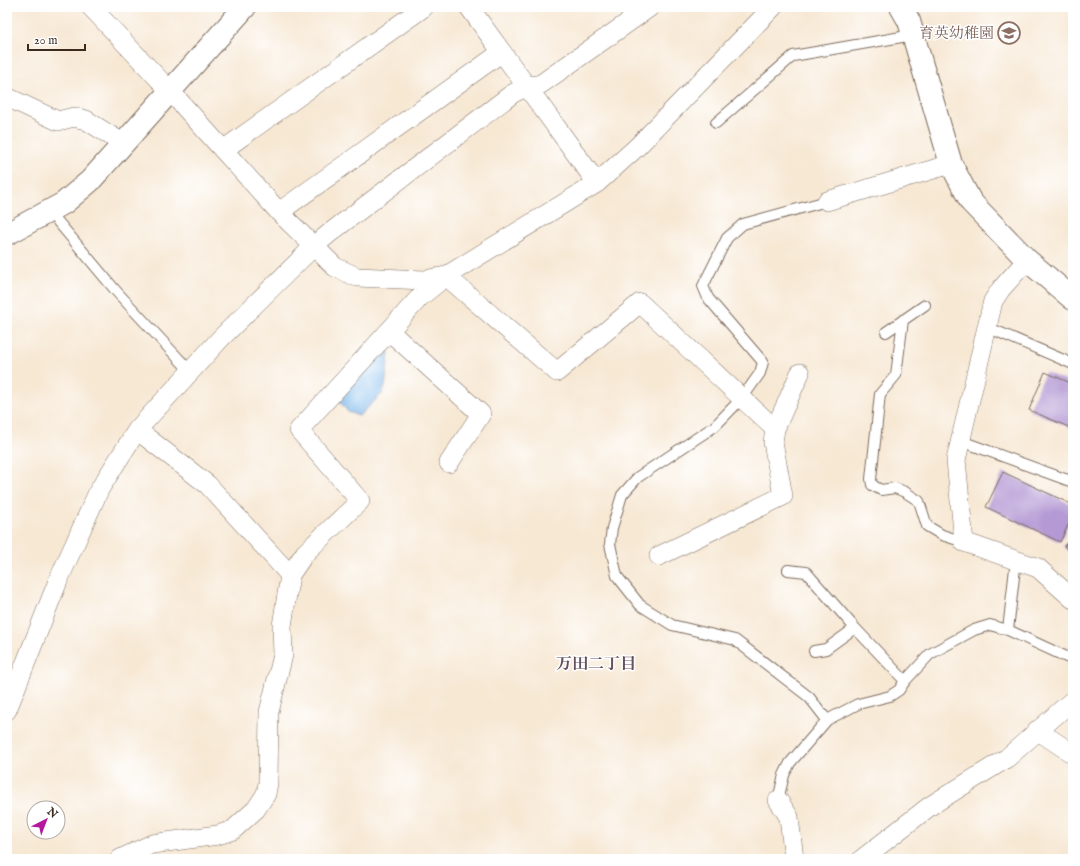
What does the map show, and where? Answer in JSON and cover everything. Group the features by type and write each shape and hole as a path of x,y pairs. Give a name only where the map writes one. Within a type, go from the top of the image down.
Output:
{"street":[{"path":"91,7 171,92 279,212 335,267 357,277 424,280 446,276"},
{"path":"7,234 64,203 90,181 171,92 245,7"},
{"path":"223,150 424,7"},
{"path":"7,710 58,581 99,490 137,430 190,371 313,247 512,94 525,87 541,84 650,7"},
{"path":"120,859 152,844 218,835 233,830 256,809 266,794 268,783 269,712 283,655 282,626 290,575 305,553 360,502 299,430 420,297 446,276 596,183 637,147 773,7"},
{"path":"901,7 909,21 952,164 971,202 1027,260 1073,299"},
{"path":"471,8 525,87 596,183"},
{"path":"279,212 502,52"},
{"path":"7,97 58,121 74,117 86,120 124,144"},
{"path":"827,201 952,164"},
{"path":"1027,260 1001,289 993,301 956,460 964,542 1038,568 1073,600"},
{"path":"446,276 557,372 640,303 775,428"},
{"path":"389,331 481,414 449,463"},
{"path":"659,556 783,496 773,442 775,428 800,373"},
{"path":"137,430 208,485 290,575"},
{"path":"862,859 930,806 1007,758 1073,700"},
{"path":"1038,730 1073,754"},
{"path":"778,800 789,817 794,859"}],"lane":[{"path":"716,123 792,56 913,35"},
{"path":"827,201 743,224 727,238 703,286 708,298 763,362 760,373 743,397 715,426 638,477 622,495 612,528 610,544 617,576 640,605 672,625 735,640 809,697 827,720"},
{"path":"49,211 116,291 190,371"},
{"path":"886,332 925,305"},
{"path":"902,320 896,375 880,394 871,479 872,485 881,490 895,488 905,492 919,501 927,526 942,535 964,542"},
{"path":"987,327 1073,364"},
{"path":"961,441 1073,482"},
{"path":"1008,630 1016,559"},
{"path":"788,570 806,572 854,628 905,681"},
{"path":"778,800 784,775 790,764 827,720 858,704 890,696 899,690 905,681 930,654 974,630 990,625 1008,630 1073,660"},
{"path":"814,651 826,649 854,628"}],"water":[{"path":"384,349 388,349 389,354 385,387 382,394 359,416 348,412 339,400 341,395"}],"building":[{"path":"1045,372 1073,384 1073,429 1029,410"},
{"path":"1003,472 1073,505 1073,528 1068,525 1060,542 986,507"},
{"path":"1073,536 1073,555 1064,546"}],"place":[{"name":"育英幼稚園","path":"1009,33"}],"district":[{"name":"万田二丁目","path":"596,665"}]}
